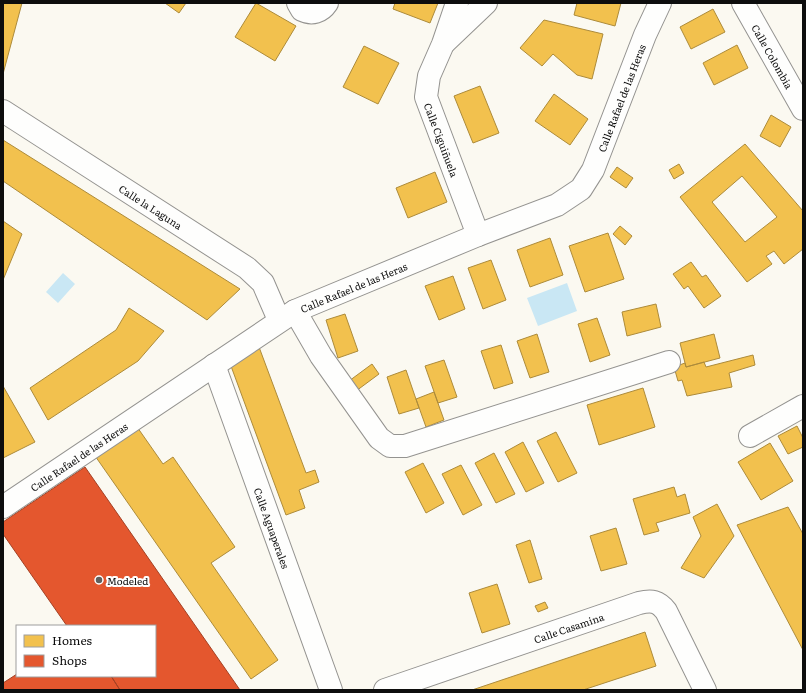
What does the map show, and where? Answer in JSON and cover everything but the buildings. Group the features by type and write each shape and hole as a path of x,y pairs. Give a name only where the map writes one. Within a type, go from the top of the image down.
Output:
{"street":[{"path":"298,3 302,10 312,13 322,9 327,3"},
{"name":"Calle Ciguiñuela","path":"457,3 443,44 429,76 426,92 427,103 478,234"},
{"name":"Calle Ciguiñuela","path":"443,44 486,3"},
{"name":"Calle Rafael de las Heras","path":"3,507 214,365 293,319 478,234 557,205 574,194 586,183 608,134 644,35 653,3"},
{"name":"Calle Rafael de las Heras","path":"644,35 660,3"},
{"name":"Calle Colombia","path":"743,3 803,109"},
{"name":"Calle la Laguna","path":"3,111 247,268 263,283 293,319"},
{"name":"Calle Rafael de las Heras","path":"293,319 379,438 386,444 395,447 405,446 670,362"},
{"name":"Calle Aguaperales","path":"214,365 331,690"},
{"path":"750,436 803,406"},
{"name":"Calle Casamina","path":"385,690 639,603 651,601 661,604 666,611 705,690"}],"water":[{"path":"63,273 75,284 58,303 46,292"},
{"path":"567,283 577,311 538,326 527,298"}],"place":[{"name":"Modeled","path":"99,580"}]}
